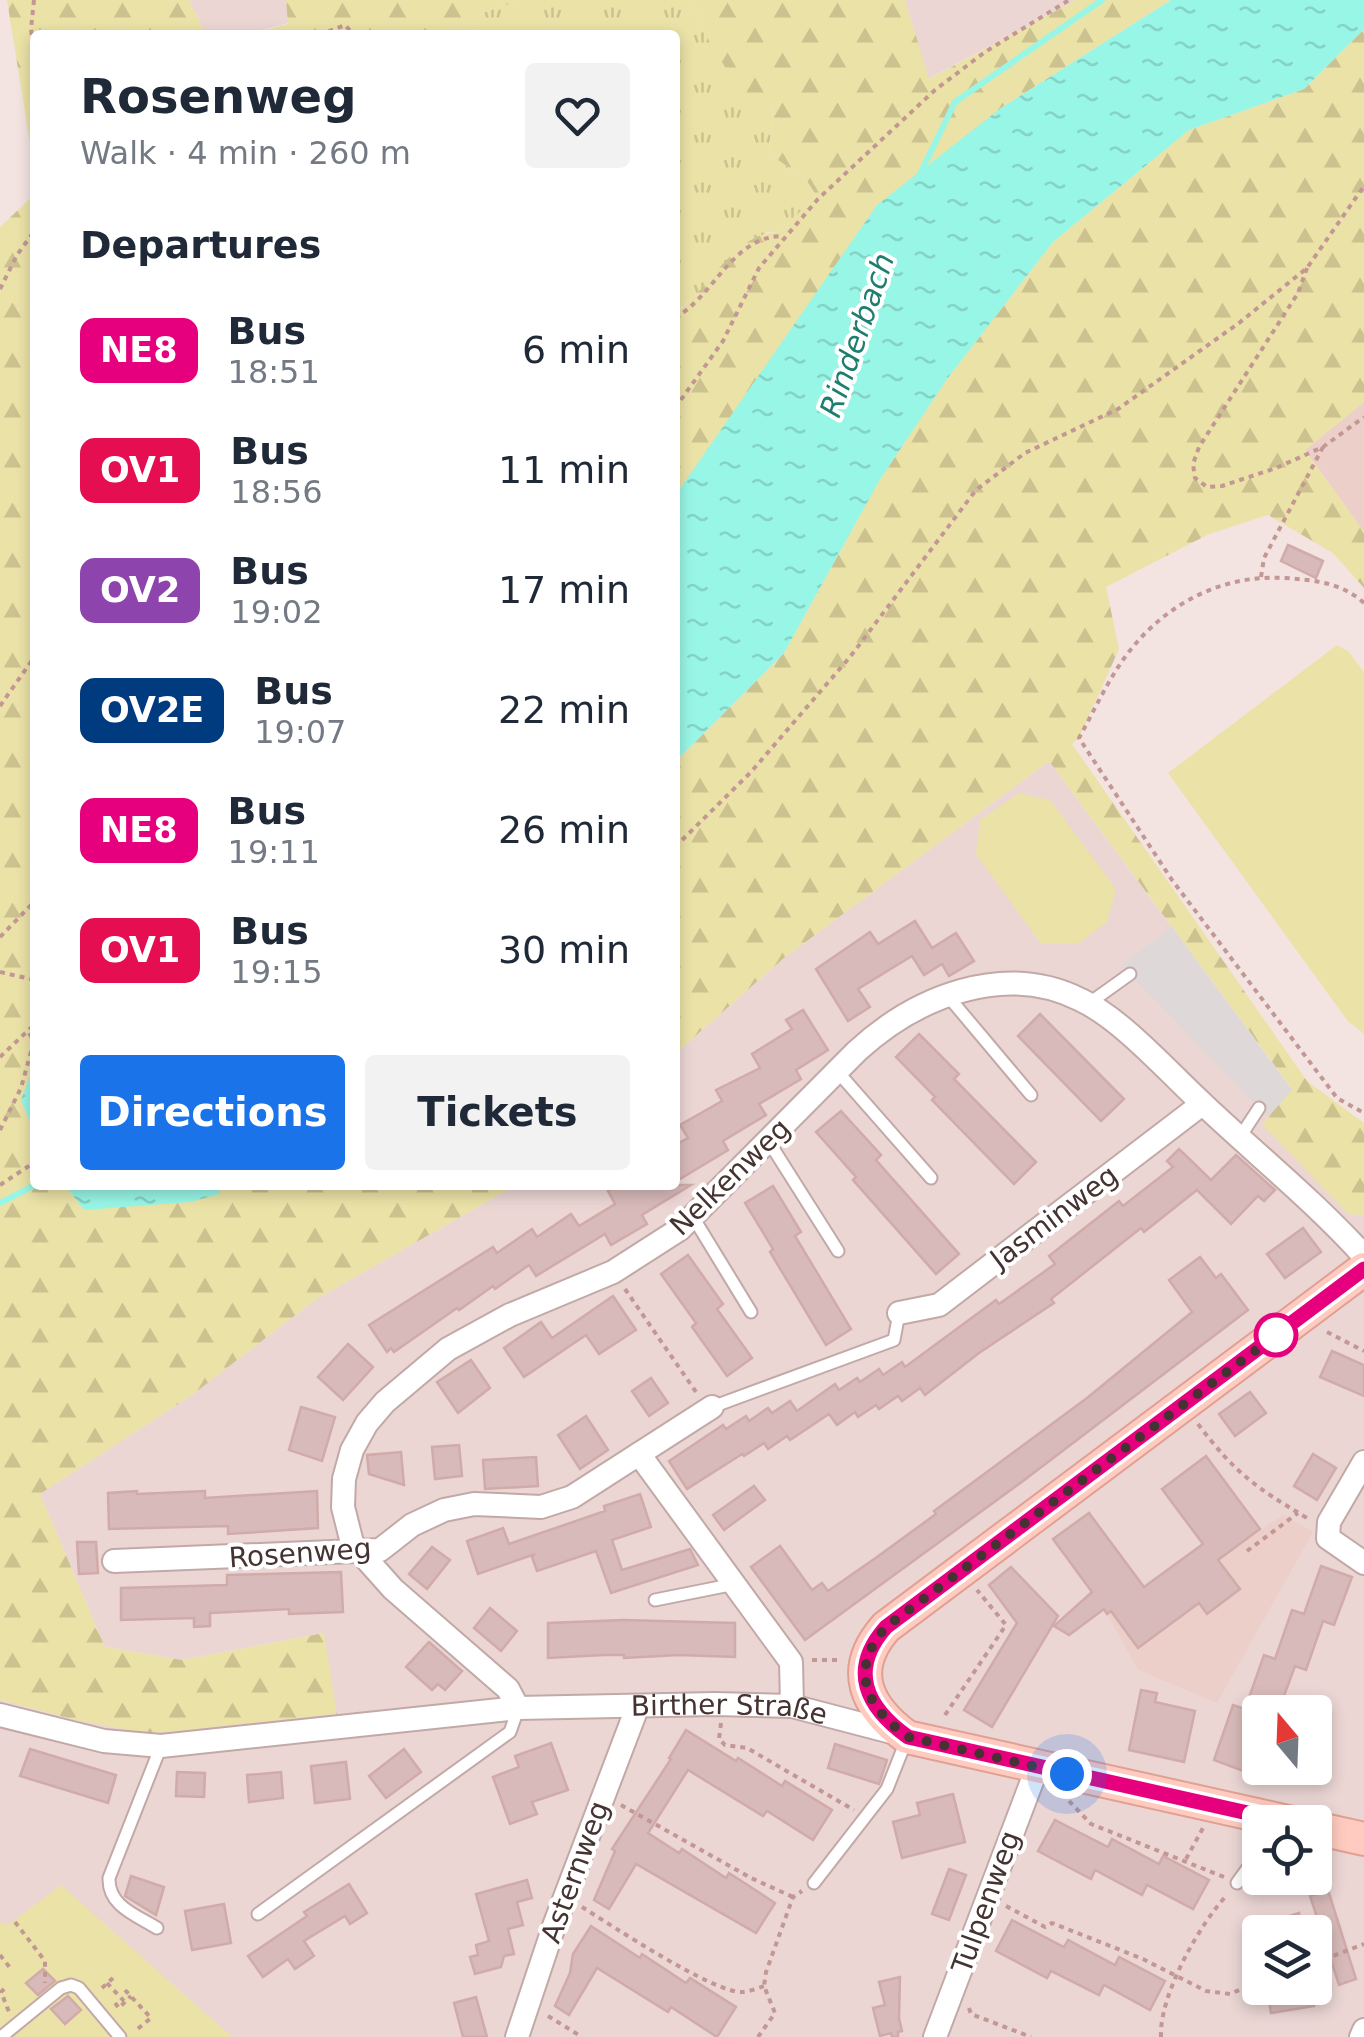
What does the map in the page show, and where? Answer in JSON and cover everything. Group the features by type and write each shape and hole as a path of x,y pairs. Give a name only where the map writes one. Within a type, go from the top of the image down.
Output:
{"street":[{"name":"Nelkenweg","path":"518,1708 508,1688 392,1589 358,1552 347,1527 344,1479 352,1450 367,1423 384,1402 448,1349 510,1315 646,1254 693,1217 882,1027 910,1009 947,995 1020,983 1061,992 1088,1004 1164,1066 1364,1256"},
{"name":"Jasminweg","path":"899,1313 939,1305 1202,1104"},
{"path":"908,1737 887,1722 872,1703 864,1682 873,1642 886,1627 1364,1269"},
{"name":"Rosenweg","path":"114,1561 380,1550 412,1525 444,1510 474,1504 541,1507 572,1497 709,1408"},
{"path":"639,1454 791,1662 792,1706"},
{"path":"1364,1462 1329,1522 1328,1531 1328,1538 1336,1546 1364,1563"},
{"name":"Birther Straße","path":"0,1715 104,1741 161,1746 518,1708 792,1706 908,1737 1242,1814"},
{"name":"Asternweg","path":"516,2037 637,1708"},
{"name":"Tulpenweg","path":"935,2037 1038,1768"},
{"path":"1332,1832 1364,1840"},
{"path":"1361,2037 1364,2030"}],"lane":[{"path":"1088,1004 1130,974"},
{"path":"947,995 1032,1094"},
{"path":"837,1071 931,1178"},
{"path":"1240,1136 1259,1108"},
{"path":"769,1142 838,1251"},
{"path":"693,1217 751,1312"},
{"path":"709,1408 894,1340 899,1313"},
{"path":"655,1600 735,1584"},
{"path":"258,1914 510,1732 518,1708"},
{"path":"814,1883 886,1789 908,1737"},
{"path":"157,1928 115,1902 109,1878 161,1746"},
{"path":"1237,1883 1242,1876"},
{"path":"1,2037 53,1995 72,1985 120,2037"}],"path":[{"path":"32,30 34,0"},
{"path":"680,401 722,341 759,268 784,236 934,90 985,52 1069,0"},
{"path":"1364,186 1307,268 1298,293 1199,447 1193,464 1195,478 1207,487 1222,486 1324,447 1364,417"},
{"path":"680,313 746,248 764,236 784,236"},
{"path":"0,289 30,237"},
{"path":"680,843 751,772 850,657 976,490 1024,453 1118,408 1194,357 1307,268"},
{"path":"1261,577 1264,558 1324,447"},
{"path":"1364,603 1348,589 1308,580 1261,577 1228,581 1192,597 1126,656 1078,738 1172,880 1337,1098 1364,1113"},
{"path":"0,706 30,663"},
{"path":"0,936 30,905"},
{"path":"0,972 30,979"},
{"path":"0,1056 29,1033"},
{"path":"0,1130 21,1088 30,1055"},
{"path":"0,1185 30,1165"},
{"path":"620,1281 709,1408"},
{"path":"1314,1325 1364,1351"},
{"path":"1193,1416 1222,1456 1254,1486 1328,1531"},
{"path":"1247,1552 1298,1513"},
{"path":"945,1715 1006,1624 978,1590"},
{"path":"807,1660 848,1660"},
{"path":"721,1716 719,1739 725,1745 747,1748 867,1818"},
{"path":"1067,1798 1091,1824 1186,1859 1237,1883 1208,1915 1160,2018 1161,2037"},
{"path":"614,1801 704,1854 793,1897"},
{"path":"1186,1859 1204,1826"},
{"path":"758,2037 775,2012 764,1986 766,1972 793,1897 814,1883"},
{"path":"997,1902 1045,1927 1052,1923 1143,1959 1206,1991 1230,1994 1242,1989"},
{"path":"575,1903 624,1936 714,1984 740,1993 764,1986"},
{"path":"15,1922 45,1960 45,1984 53,1995"},
{"path":"1332,1956 1364,1944"},
{"path":"0,1955 11,1969"},
{"path":"113,1978 102,1988 119,2008 132,1996"},
{"path":"107,1982 125,2002"},
{"path":"114,1990 123,1988 151,2018 128,2037"},
{"path":"2,1991 5,2007 19,2023"},
{"path":"958,2004 970,2009 971,2014 1030,2037"},
{"path":"539,2011 582,2037"}],"shaded area":[{"path":"189,0 286,0 288,23 262,30 204,30"},
{"path":"905,0 1076,0 928,79"},
{"path":"1364,402 1364,532 1305,450"},
{"path":"1049,761 1292,1090 1348,1214 1364,1215 1364,2037 232,2037 61,1886 8,1926 0,1922 0,1700 72,1719 323,1633 182,1660 105,1647 40,1494 192,1395 315,1300 507,1190 680,1190 680,1050 784,958"},
{"path":"1172,927 1292,1090 1268,1117 1121,965"},
{"path":"1283,1515 1313,1532 1217,1703 1138,1670 1107,1614 1203,1544 1216,1561"}],"green space":[{"path":"7,0 189,0 204,30 30,30 30,144"},
{"path":"286,0 520,0 482,13 470,30 264,30 288,24"},
{"path":"520,0 692,0 705,34 773,105 769,154 805,178 816,195 781,232 767,232 680,309 680,30 470,30 482,13"},
{"path":"692,0 905,0 929,79 1076,0 1171,0 1001,108 680,490 680,309 736,251 764,234 781,232 816,195 805,178 769,154 773,105 743,97 705,34"},
{"path":"1364,29 1364,402 1305,450 1364,532 1364,588 1333,553 1268,515 1209,534 1106,587 1119,649 1079,738 1072,744 1307,1081 1364,1123 1364,1215 1348,1214 1262,1124 1292,1089 1049,761 784,958 680,1050 680,757 784,653 879,481 947,379 1053,242 1189,130 1304,89"},
{"path":"30,199 30,1190 507,1190 315,1300 192,1395 40,1494 105,1647 182,1660 324,1633 337,1714 149,1734 0,1700 0,227"},
{"path":"1337,645 1348,651 1364,672 1364,1034 1347,1020 1168,773"},
{"path":"1019,793 1050,800 1116,889 1107,922 1079,943 1041,944 976,854 980,820"},
{"path":"61,1885 232,2037 0,2037 0,1922 8,1925"}],"water":[{"path":"1171,0 1364,0 1364,29 1304,89 1189,130 1053,242 947,379 879,481 784,653 680,757 680,489 877,205 1001,108"},
{"path":"30,1076 30,1122 21,1100"},
{"path":"69,1190 218,1190 220,1194 190,1202 84,1210"}],"building":[{"path":"1288,545 1323,561 1316,578 1281,561"},
{"path":"915,921 932,948 956,933 974,961 949,976 942,964 924,975 912,956 858,989 870,1007 848,1021 816,969 870,932 878,944"},
{"path":"803,1010 828,1050 796,1070 801,1079 759,1104 766,1115 723,1141 728,1150 680,1179 680,1142 688,1138 680,1125 722,1101 716,1090 760,1068 752,1054 792,1029 786,1020"},
{"path":"1040,1014 1124,1099 1101,1121 1018,1036"},
{"path":"919,1034 959,1074 954,1079 1036,1162 1014,1184 896,1057"},
{"path":"841,1111 881,1155 876,1160 959,1254 936,1274 816,1132"},
{"path":"1179,1149 1211,1180 1236,1155 1275,1190 1264,1201 1258,1196 1231,1224 1197,1190 1144,1232 1141,1228 1051,1299 1054,1303 925,1395 920,1388 902,1401 898,1396 858,1417 855,1412 837,1425 829,1414 790,1440 787,1436 768,1449 764,1443 742,1454 687,1489 669,1461 723,1425 726,1429 746,1416 749,1421 768,1408 772,1413 790,1401 797,1411 835,1384 839,1390 879,1369 883,1375 902,1362 905,1367 996,1300 999,1304 1055,1264 1049,1256 1119,1201 1123,1206 1173,1167 1167,1161"},
{"path":"680,1185 691,1185 642,1215 647,1224 611,1245 605,1234 536,1276 529,1265 394,1352 391,1348 387,1352 369,1325 493,1247 497,1253 532,1229 537,1237 571,1214 579,1226 615,1204 608,1191 680,1190"},
{"path":"773,1186 801,1232 795,1236 851,1329 826,1345 745,1203"},
{"path":"1303,1228 1321,1252 1285,1278 1267,1254"},
{"path":"688,1255 723,1304 717,1309 752,1358 727,1376 661,1274"},
{"path":"1200,1257 1216,1278 1221,1274 1248,1310 805,1640 751,1567 780,1546 812,1590 822,1583 828,1591 936,1514 934,1511 1087,1398 1192,1312 1169,1280"},
{"path":"613,1296 636,1330 599,1354 586,1335 524,1377 504,1348 541,1322 552,1338"},
{"path":"348,1344 373,1367 343,1400 318,1377"},
{"path":"1332,1351 1364,1365 1364,1396 1320,1377"},
{"path":"471,1360 490,1388 458,1413 437,1382"},
{"path":"651,1378 668,1403 649,1416 632,1391"},
{"path":"1250,1392 1266,1413 1235,1436 1219,1414"},
{"path":"301,1407 335,1417 322,1461 289,1450"},
{"path":"586,1416 608,1450 580,1469 558,1435"},
{"path":"459,1445 462,1476 435,1479 432,1447"},
{"path":"401,1452 404,1485 369,1474 367,1455"},
{"path":"1313,1454 1336,1468 1317,1500 1294,1486"},
{"path":"1206,1456 1260,1529 1218,1560 1240,1589 1207,1614 1199,1603 1138,1648 1111,1611 1107,1614 1104,1609 1069,1635 1054,1626 1092,1592 1053,1539 1089,1513 1144,1587 1203,1544 1162,1489"},
{"path":"536,1457 538,1486 485,1489 483,1460"},
{"path":"754,1486 765,1500 724,1530 713,1515"},
{"path":"205,1491 205,1498 317,1491 318,1528 228,1534 228,1526 109,1529 108,1493"},
{"path":"640,1494 651,1527 612,1540 622,1570 690,1549 698,1565 611,1593 596,1551 537,1571 532,1557 535,1554 478,1574 467,1541 503,1528 509,1544 605,1511 604,1506"},
{"path":"77,1542 96,1542 98,1573 79,1574"},
{"path":"432,1547 450,1560 427,1589 409,1574"},
{"path":"1321,1566 1352,1577 1334,1625 1323,1621 1306,1670 1295,1666 1284,1695 1250,1695 1264,1655 1275,1659 1292,1610 1304,1614"},
{"path":"1011,1567 1058,1616 992,1727 964,1710 1017,1623 989,1585"},
{"path":"341,1572 343,1612 289,1614 289,1609 210,1613 210,1626 194,1627 194,1618 121,1620 121,1588 227,1585 227,1575"},
{"path":"490,1608 517,1631 501,1651 474,1628"},
{"path":"623,1620 735,1623 735,1657 548,1658 548,1623"},
{"path":"429,1642 462,1671 445,1690 438,1684 432,1690 406,1667"},
{"path":"1141,1690 1157,1693 1155,1702 1195,1711 1184,1762 1129,1750"},
{"path":"1233,1705 1242,1708 1242,1770 1214,1760"},
{"path":"686,1730 736,1761 738,1758 782,1786 785,1781 832,1810 813,1840 767,1811 763,1816 688,1770 648,1833 679,1853 682,1849 726,1878 729,1873 775,1903 756,1933 636,1864 609,1909 594,1900 615,1851 612,1849"},
{"path":"551,1743 568,1790 532,1802 537,1814 510,1824 493,1777 519,1767 515,1756"},
{"path":"835,1744 887,1760 879,1784 828,1768"},
{"path":"30,1749 116,1775 108,1803 20,1776"},
{"path":"404,1749 421,1772 386,1798 369,1776"},
{"path":"346,1762 350,1799 315,1803 311,1766"},
{"path":"177,1772 205,1773 204,1797 176,1796"},
{"path":"281,1772 283,1798 249,1802 247,1775"},
{"path":"953,1794 965,1842 902,1858 893,1822 920,1815 917,1803"},
{"path":"1055,1820 1108,1847 1112,1839 1159,1864 1163,1856 1209,1880 1193,1909 1147,1885 1142,1895 1095,1870 1091,1879 1038,1851"},
{"path":"949,1869 966,1875 949,1920 932,1914"},
{"path":"131,1876 164,1887 156,1915 125,1896"},
{"path":"527,1880 532,1898 517,1902 523,1925 508,1929 514,1954 504,1956 501,1967 475,1974 470,1957 478,1955 476,1945 489,1941 476,1894"},
{"path":"349,1884 367,1913 350,1924 345,1916 304,1941 314,1956 295,1969 288,1959 263,1977 248,1956 307,1916 304,1912"},
{"path":"1330,1895 1356,1979 1339,1985 1332,1964 1332,1915 1316,1915 1310,1896"},
{"path":"224,1904 231,1943 192,1950 185,1911"},
{"path":"1012,1920 1064,1947 1068,1940 1115,1965 1119,1957 1165,1981 1150,2010 1104,1985 1099,1995 1051,1971 1047,1978 996,1951"},
{"path":"591,1926 640,1958 642,1954 686,1983 690,1978 736,2007 717,2037 671,2007 668,2012 597,1968 569,2015 555,2006 570,1973 573,1954"},
{"path":"43,1969 55,1981 38,1995 26,1983"},
{"path":"900,1977 902,2031 898,2037 891,2033 880,2036 873,2008 885,2005 879,1982"},
{"path":"68,1996 81,2010 65,2024 51,2009"},
{"path":"476,1997 487,2037 463,2037 454,2003"},
{"path":"1270,2005 1314,2005 1314,2006 1271,2013"}],"waterway":[{"name":"Rinderbach","path":"920,174 955,102 1102,0"},
{"name":"Rinderbach","path":"0,1203 30,1188"}],"bus line":[{"name":"NE8","path":"1242,1812 908,1737 887,1722 872,1703 864,1682 866,1662 873,1642 886,1627 1364,1269"}],"route":[{"path":"1067,1774 908,1737 887,1722 872,1703 864,1682 873,1642 886,1627 1279,1333 1276,1335"}]}
